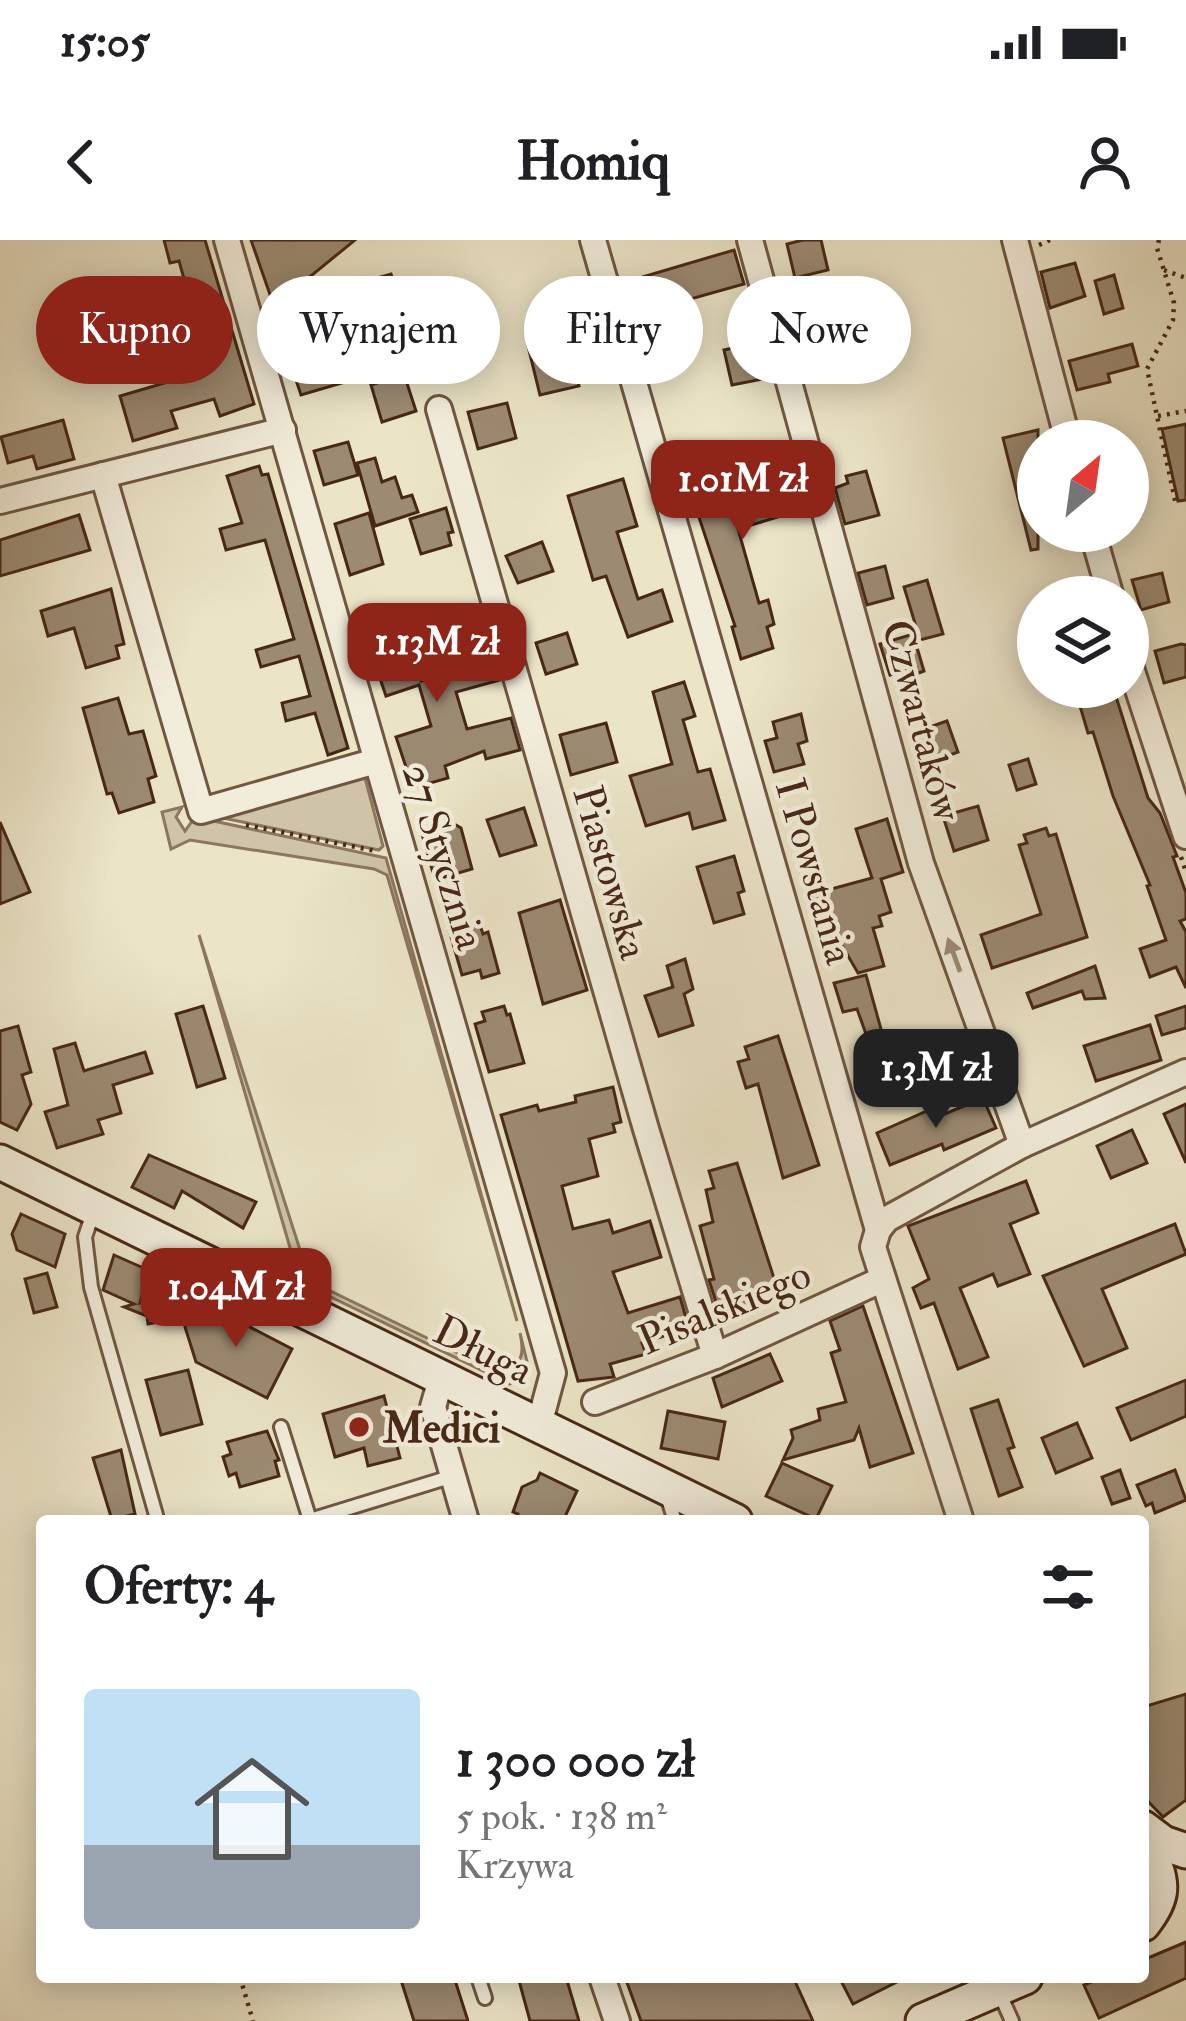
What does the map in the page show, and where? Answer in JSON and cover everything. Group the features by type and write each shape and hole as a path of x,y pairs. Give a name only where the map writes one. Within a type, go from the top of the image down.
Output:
{"street":[{"name":"27 Stycznia","path":"227,240 553,1372 539,1425"},
{"name":"I Powstania","path":"593,240 878,1230 873,1247 959,1515"},
{"name":"Czwartaków","path":"750,240 921,863 1022,1145"},
{"path":"1015,240 1062,420"},
{"name":"Piastowska","path":"440,409 646,1130 716,1356"},
{"path":"0,501 283,430"},
{"path":"104,475 201,812 376,761"},
{"path":"1144,708 1186,836"},
{"path":"878,1230 887,1219 1022,1145 1186,1072"},
{"name":"Długa","path":"0,1162 723,1515"},
{"name":"Pisalskiego","path":"595,1402 716,1356 883,1280"},
{"path":"441,1379 433,1407 464,1515"},
{"path":"1149,1842 1186,1851"},
{"path":"1149,1846 1186,1879"},
{"path":"1149,1851 1162,1881 1161,1901 1149,1918"},
{"path":"1149,1924 1186,1912"},
{"path":"604,1983 617,2021"},
{"path":"923,2021 1011,1983"}],"lane":[{"path":"95,1209 85,1237 91,1286 156,1515"},
{"path":"281,1427 308,1515"},
{"path":"326,1515 453,1476"},
{"path":"664,1486 672,1515"},
{"path":"480,1983 485,1998"},
{"path":"1011,1983 1012,2021"}],"path":[{"path":"1041,242 1050,240"},
{"path":"1159,240 1174,303 1173,320 1147,369 1176,505"},
{"path":"1164,270 1186,278"},
{"path":"1158,416 1186,411"},
{"path":"201,812 216,819 405,856"},
{"path":"242,1983 253,2021"}],"shaded area":[{"path":"364,774 383,846 379,850 218,817"},
{"path":"182,807 176,817 185,831 195,817 386,858 517,1321 387,875 374,869 190,840 171,849 162,812"},
{"path":"199,935 310,1281 503,1375 520,1357 520,1333 528,1366 525,1374 510,1384 300,1282"}],"building":[{"path":"164,240 205,240 216,276 183,276 179,261 170,263"},
{"path":"251,240 355,240 311,276 264,276"},
{"path":"821,240 828,270 795,276 787,244"},
{"path":"734,250 742,276 727,276 727,289 703,296 703,276 646,276"},
{"path":"1075,263 1085,296 1050,308 1041,272"},
{"path":"1114,275 1123,308 1104,314 1095,281"},
{"path":"233,334 254,404 220,416 214,399 171,411 177,428 133,441 120,396 161,384 233,384"},
{"path":"1132,344 1138,366 1108,374 1110,382 1077,390 1069,361"},
{"path":"297,384 338,384 301,395"},
{"path":"407,384 416,411 382,422 371,385"},
{"path":"537,384 579,384 579,386 540,395"},
{"path":"507,403 516,438 478,449 468,412"},
{"path":"63,420 74,459 37,469 33,456 8,463 1,437"},
{"path":"1186,424 1186,500 1178,501 1162,429"},
{"path":"1017,435 1017,494 1003,438"},
{"path":"348,442 358,475 324,485 314,451"},
{"path":"773,455 780,483 792,479 801,510 738,529 759,603 768,600 774,624 767,627 773,648 741,659 735,626 690,490 743,475 740,463"},
{"path":"375,458 382,482 395,477 402,498 412,495 418,512 375,526 357,463"},
{"path":"259,466 262,475 268,474 348,748 328,755 315,713 286,721 282,703 310,696 299,656 261,667 256,650 294,639 265,540 226,550 220,529 242,523 227,476"},
{"path":"866,471 879,515 845,524 835,488 848,483 846,476"},
{"path":"623,479 637,526 617,532 638,599 662,590 672,621 628,637 606,576 593,580 568,496"},
{"path":"446,508 453,532 448,533 451,545 421,554 410,519"},
{"path":"369,513 383,564 350,575 335,524"},
{"path":"79,515 90,550 0,576 0,540"},
{"path":"542,542 553,571 518,583 506,556"},
{"path":"885,566 893,598 867,605 858,573"},
{"path":"1162,573 1169,602 1149,608 1149,576"},
{"path":"927,580 943,634 920,640 904,587"},
{"path":"111,589 124,644 116,646 119,658 86,668 74,628 48,636 41,611"},
{"path":"385,609 388,620 400,616 421,681 465,669 462,657 491,649 500,680 456,692 467,729 511,718 520,750 486,759 484,751 445,766 448,778 413,788 396,737 431,726 419,685 386,696 366,637 374,635 367,615"},
{"path":"567,633 577,664 546,674 536,643"},
{"path":"913,634 924,671 908,677 905,670 890,675 880,644"},
{"path":"1186,645 1186,677 1164,683 1155,651"},
{"path":"684,682 695,716 683,720 698,772 710,769 725,820 693,829 689,813 646,826 630,776 672,764 653,692"},
{"path":"118,698 129,734 143,731 156,776 148,779 154,802 119,813 112,793 107,794 83,708"},
{"path":"1081,708 1120,708 1148,798 1160,813 1177,856 1173,857 1186,893 1186,919 1180,921 1186,932 1186,988 1176,967 1150,977 1140,949 1166,940 1093,732 1088,733"},
{"path":"801,714 807,741 798,744 804,764 774,772 765,741 777,738 773,722"},
{"path":"947,721 958,752 933,761 921,730"},
{"path":"606,723 617,762 571,775 560,735"},
{"path":"1028,759 1036,784 1017,790 1009,765"},
{"path":"978,806 988,840 954,851 943,816"},
{"path":"524,808 536,845 500,856 487,820"},
{"path":"887,819 903,872 881,879 891,912 879,916 882,926 873,928 884,966 858,973 840,942 826,946 809,895 872,878 856,829"},
{"path":"0,822 30,892 0,904"},
{"path":"456,825 461,828 472,869 435,880 422,834"},
{"path":"1046,828 1049,836 1056,834 1087,937 992,968 981,935 1041,914 1019,845 1027,843 1024,835"},
{"path":"734,856 744,891 738,893 744,914 714,923 697,867"},
{"path":"560,900 587,990 543,1004 519,913"},
{"path":"479,922 483,934 488,932 499,973 482,978 480,970 462,975 449,930"},
{"path":"685,959 693,989 684,994 693,1025 659,1036 645,996 673,987 667,966"},
{"path":"1095,966 1105,998 1085,999 1082,991 1033,1008 1027,993"},
{"path":"866,975 884,1040 870,1045 857,1009 843,1012 834,983"},
{"path":"203,1006 225,1078 197,1087 176,1014"},
{"path":"504,1006 524,1063 489,1072 475,1024 485,1021 482,1012"},
{"path":"1186,1006 1186,1028 1162,1035 1156,1016"},
{"path":"1150,1025 1161,1060 1096,1081 1084,1046"},
{"path":"18,1026 31,1072 22,1075 31,1104 17,1130 0,1122 0,1031"},
{"path":"778,1036 819,1165 783,1178 758,1084 746,1088 738,1062 749,1059 745,1047"},
{"path":"75,1043 84,1071 145,1052 152,1073 113,1085 121,1113 98,1120 103,1134 57,1148 45,1112 68,1105 54,1049"},
{"path":"613,1087 621,1122 613,1124 615,1132 589,1139 598,1176 562,1186 573,1229 609,1220 613,1233 650,1221 661,1257 613,1272 628,1313 680,1297 689,1328 642,1343 646,1354 610,1364 614,1377 578,1381 501,1115 537,1105 539,1111 576,1102 575,1096"},
{"path":"983,1098 996,1128 944,1150 942,1144 890,1165 877,1133 936,1107 940,1116"},
{"path":"1186,1104 1186,1163 1164,1114"},
{"path":"1132,1130 1147,1163 1111,1178 1097,1146"},
{"path":"149,1155 256,1202 243,1228 182,1191 174,1208 132,1187"},
{"path":"737,1163 780,1297 721,1318 700,1226 713,1222 706,1190 714,1188 709,1171"},
{"path":"1026,1181 1038,1213 1010,1224 1030,1274 998,1286 993,1274 960,1288 988,1357 958,1369 934,1303 921,1308 913,1288 929,1279 908,1226"},
{"path":"21,1214 65,1234 55,1267 17,1250 12,1234"},
{"path":"1175,1224 1186,1254 1102,1289 1127,1348 1084,1366 1043,1276"},
{"path":"114,1255 148,1270 140,1303 162,1297 168,1320 148,1324 147,1316 124,1307 134,1304 103,1290"},
{"path":"47,1273 57,1307 34,1313 25,1279"},
{"path":"200,1301 292,1349 267,1398 196,1362 185,1327"},
{"path":"863,1306 913,1453 870,1467 859,1428 854,1440 783,1460 793,1438 791,1430 820,1420 818,1409 846,1402 831,1353 840,1350 830,1321"},
{"path":"770,1354 782,1381 722,1407 713,1378"},
{"path":"188,1370 202,1424 161,1435 146,1380"},
{"path":"1186,1380 1186,1416 1131,1440 1117,1408"},
{"name":"Medici","path":"384,1396 400,1458 368,1466 364,1448 335,1457 323,1414"},
{"path":"998,1400 1022,1487 999,1496 971,1409"},
{"path":"668,1411 725,1422 718,1459 661,1448"},
{"path":"1077,1423 1092,1458 1056,1473 1042,1438"},
{"path":"267,1431 279,1460 275,1461 279,1476 240,1487 236,1473 229,1476 223,1457 231,1454 227,1442"},
{"path":"121,1450 135,1514 110,1515 93,1458"},
{"path":"782,1463 832,1486 818,1515 807,1515 766,1496"},
{"path":"1120,1470 1130,1498 1112,1504 1102,1477"},
{"path":"1175,1470 1186,1500 1155,1513 1152,1503 1146,1506 1137,1485"},
{"path":"540,1473 577,1491 566,1515 513,1512 522,1487 537,1480"},
{"path":"1186,1694 1186,1800 1163,1817 1149,1802 1149,1705"},
{"path":"1186,1942 1186,1978 1099,2018 1084,1985 1149,1983 1149,1957"},
{"path":"402,1983 456,1983 468,2021 414,2021"},
{"path":"520,1983 568,1983 579,2021 530,2021"},
{"path":"627,1983 796,1983 813,2021 641,2021"},
{"path":"842,1983 895,1983 853,2004"}],"place":[{"name":"Medici","path":"359,1427"}]}
